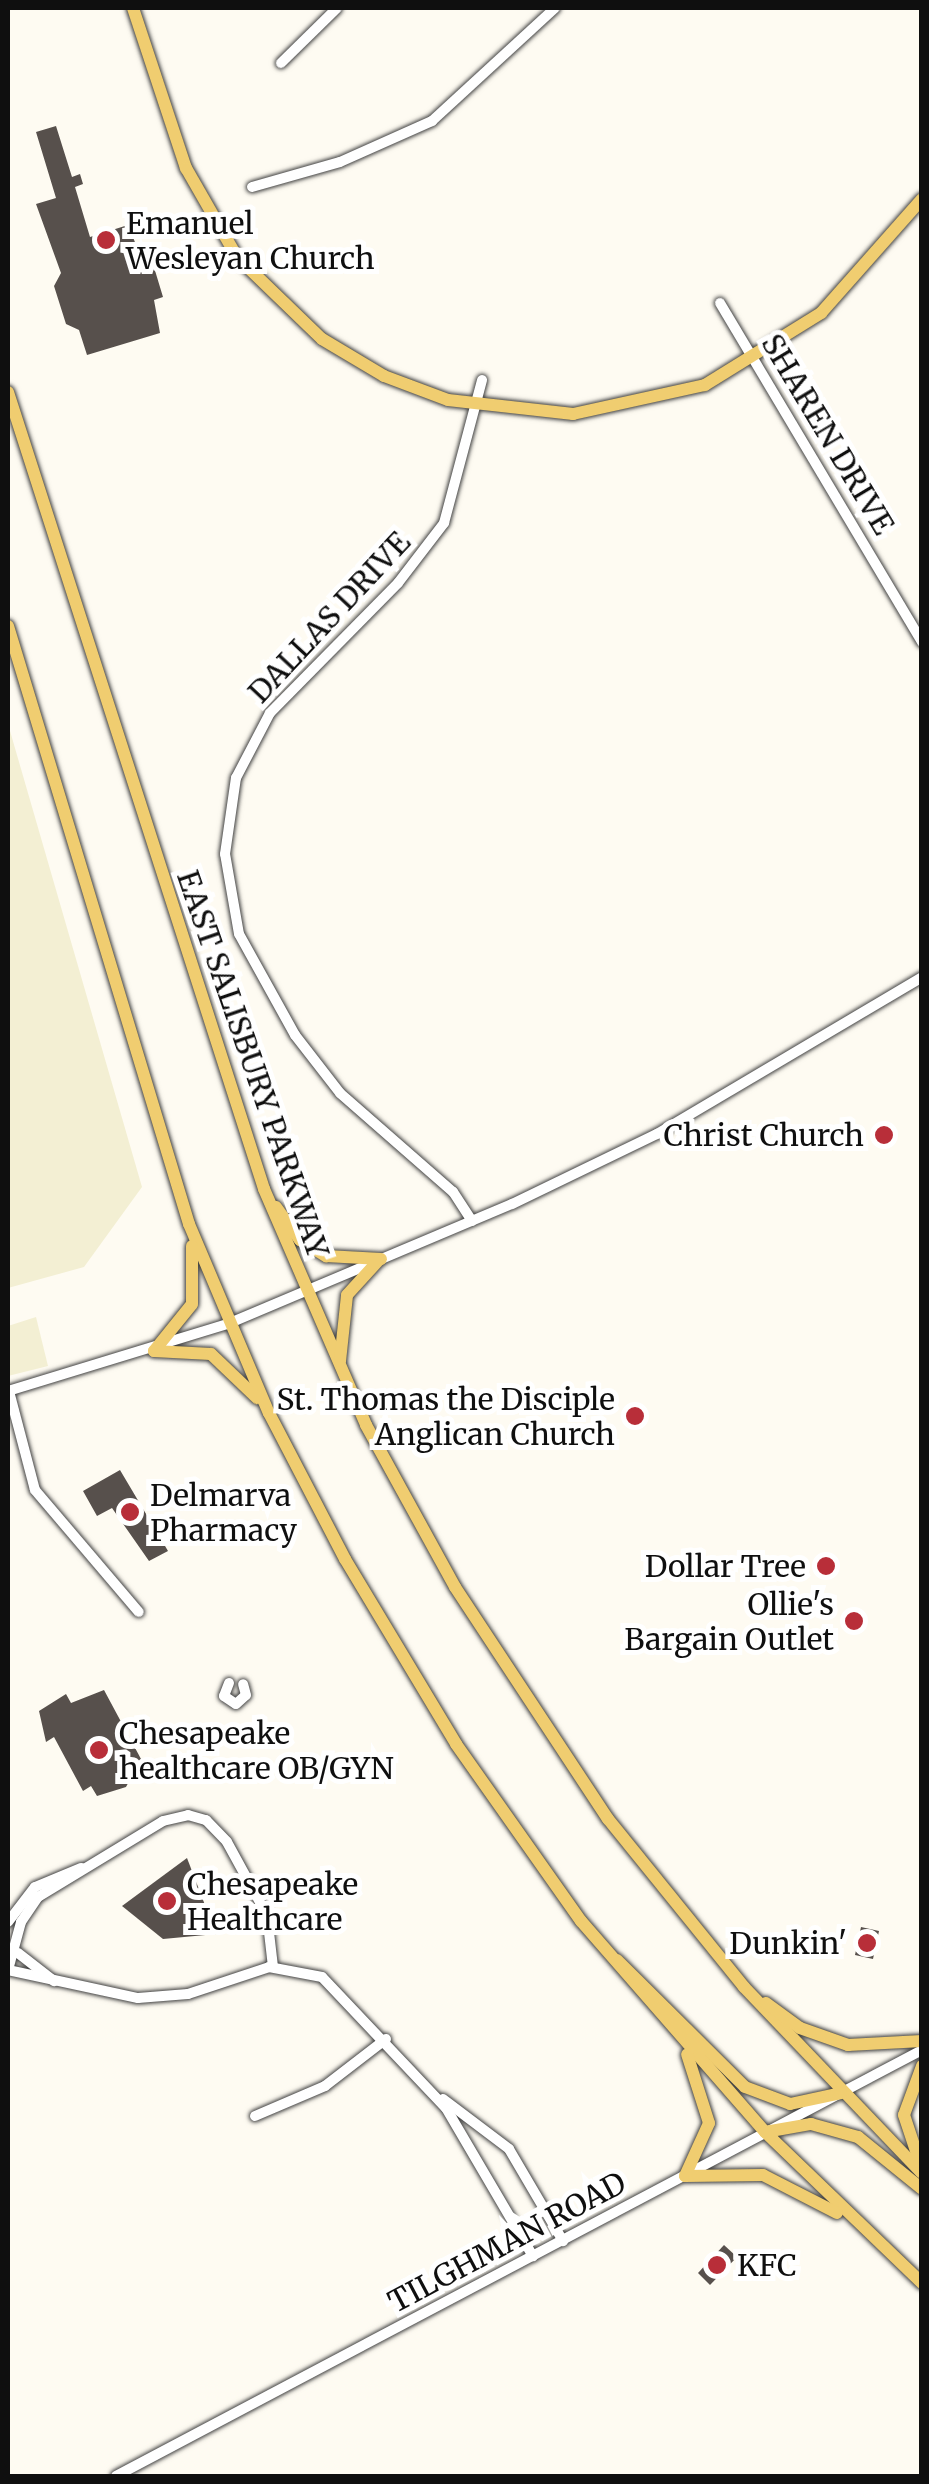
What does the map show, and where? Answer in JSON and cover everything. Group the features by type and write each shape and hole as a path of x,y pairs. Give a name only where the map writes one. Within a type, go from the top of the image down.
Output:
{"main road":[{"path":"132,8 192,182 257,281 300,322 366,366 478,406 550,414 625,408 688,392 756,360 836,299 922,199"},
{"name":"EAST SALISBURY PARKWAY","path":"8,392 264,1190 342,1374 424,1533 530,1706 632,1850 744,1987 841,2093 922,2172"},
{"path":"8,626 189,1224 269,1412 429,1702 610,1956 765,2132 922,2283"},
{"path":"264,1190 312,1249 338,1260 381,1258"},
{"path":"154,1351 180,1327 196,1292 189,1224"},
{"path":"342,1374 342,1312 354,1285 381,1258"},
{"path":"154,1351 220,1359 269,1412"},
{"path":"610,1956 636,1970 745,2087 790,2104 841,2093"},
{"path":"744,1987 800,2028 848,2045 922,2041"},
{"path":"673,2030 709,2110 707,2134 685,2176 780,2180 861,2228"},
{"path":"922,2066 904,2115 922,2172"},
{"path":"765,2132 811,2124 858,2136 922,2189"}],"street":[{"path":"281,63 337,8"},
{"path":"252,187 340,162 432,121 556,8"},
{"name":"SHAREN DRIVE","path":"720,304 922,642"},
{"name":"DALLAS DRIVE","path":"472,1220 453,1192 340,1093 295,1035 240,934 224,854 230,798 252,742 290,688 432,543 456,497 482,380"},
{"path":"139,1612 35,1490 8,1391 154,1351 230,1323 472,1220 658,1134 922,977"},
{"path":"228,1683 224,1696 236,1704 246,1695 243,1684"},
{"path":"273,1967 267,1915 227,1842 206,1820 163,1821 81,1868 35,1900 8,1970 60,1984 146,1998 178,1995 273,1967 332,1983 386,2038 465,2134 533,2256"},
{"path":"8,1922 35,1887 81,1868"},
{"path":"8,1934 17,1949 60,1984"},
{"path":"256,2116 325,2086 386,2038"},
{"name":"TILGHMAN ROAD","path":"116,2476 922,2050"},
{"path":"429,2089 509,2149 563,2240"}],"shaded area":[{"path":"8,724 142,1187 84,1267 8,1288"},
{"path":"36,1317 48,1366 8,1376 8,1326"}],"building":[{"name":"Emanuel Wesleyan Church","path":"56,126 72,177 80,174 83,184 75,187 90,237 128,225 141,257 150,254 163,297 154,300 160,333 87,355 79,330 66,324 54,286 61,273 36,204 56,198 36,132"},
{"name":"Delmarva Pharmacy","path":"120,1470 168,1551 149,1561 112,1508 97,1516 83,1491"},
{"name":"Chesapeake healthcare OB/GYN","path":"104,1690 141,1759 126,1787 97,1796 91,1786 83,1791 54,1737 46,1742 39,1711 66,1694 71,1703"},
{"name":"Chesapeake Healthcare","path":"187,1858 216,1934 163,1939 122,1906"},
{"name":"Dunkin'","path":"861,1927 879,1931 873,1959 855,1955"},
{"name":"KFC","path":"724,2245 737,2257 710,2285 698,2273"}],"place":[{"name":"Emanuel Wesleyan Church","path":"106,240"},
{"name":"Christ Church","path":"884,1135"},
{"name":"St. Thomas the Disciple Anglican Church","path":"635,1416"},
{"name":"Delmarva Pharmacy","path":"130,1512"},
{"name":"Dollar Tree","path":"826,1566"},
{"name":"Ollie's Bargain Outlet","path":"854,1621"},
{"name":"Chesapeake healthcare OB/GYN","path":"99,1750"},
{"name":"Chesapeake Healthcare","path":"167,1901"},
{"name":"Dunkin'","path":"867,1943"},
{"name":"KFC","path":"717,2265"}]}
